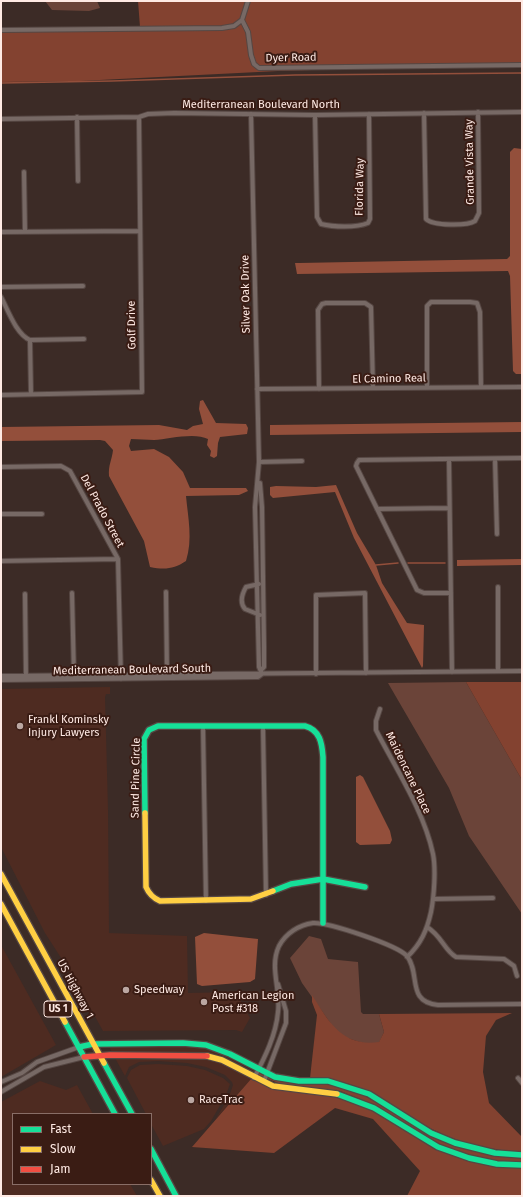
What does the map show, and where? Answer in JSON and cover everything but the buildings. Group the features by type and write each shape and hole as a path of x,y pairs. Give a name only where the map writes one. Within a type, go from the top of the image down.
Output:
{"street":[{"path":"1,30 222,28 234,26 242,20 248,1"},
{"name":"Dyer Road","path":"242,20 248,32 251,55 254,64 259,68 522,65"},
{"name":"Grande Vista Way","path":"424,113 426,219 432,223 467,224 475,221 479,213 478,112"},
{"name":"Mediterranean Boulevard North","path":"1,119 139,117 148,114 174,113 315,115 522,112"},
{"name":"Silver Oak Drive","path":"251,114 259,462 255,507 259,667 262,672"},
{"name":"Florida Way","path":"315,115 317,217 321,224 361,225 368,223 370,219 369,114"},
{"path":"77,117 78,181"},
{"name":"Golf Drive","path":"1,395 142,392 139,231 139,117"},
{"path":"24,172 25,232"},
{"path":"1,232 139,231"},
{"path":"1,287 84,286"},
{"path":"1,297 17,326 25,337 30,340 84,340"},
{"path":"427,387 426,309 431,302 474,302 479,307 481,387"},
{"path":"318,389 318,310 322,304 333,303 365,303 371,307 373,388"},
{"path":"30,340 31,394"},
{"name":"El Camino Real","path":"257,389 522,387"},
{"path":"357,463 359,460 522,458"},
{"path":"448,459 452,672"},
{"path":"495,459 497,534"},
{"path":"352,460 357,463"},
{"path":"259,462 302,461"},
{"path":"357,463 356,466 417,590 424,593 451,593"},
{"name":"Del Prado Street","path":"1,467 66,468 70,471 118,559 121,676"},
{"name":"Silver Oak Drive","path":"258,474 262,507 264,615 264,667 262,672"},
{"path":"377,509 450,508"},
{"path":"1,514 42,514"},
{"path":"1,561 118,559"},
{"path":"263,584 246,587 243,592 242,602 245,609 258,615 264,615"},
{"path":"498,587 498,671"},
{"path":"166,592 167,676"},
{"path":"72,593 74,677"},
{"path":"316,674 316,594 365,593 366,673"},
{"path":"25,594 26,678"},
{"name":"Mediterranean Boulevard South","path":"1,680 26,678 167,676 258,672 316,674 522,671"},
{"name":"Mediterranean Boulevard South","path":"1,676 26,678"},
{"name":"Maidencane Place","path":"380,709 376,721 376,730 417,809 433,855 434,899 427,927 420,942 407,956"},
{"name":"Sand Pine Circle","path":"323,879 298,882 266,895 251,899 160,901 151,896 146,887 145,734 149,730 158,726 305,726 313,728 318,733 321,741 323,879 323,923"},
{"path":"203,726 206,901"},
{"path":"262,727 266,895"},
{"name":"US Highway 1","path":"1,874 131,1113"},
{"path":"323,879 364,887"},
{"path":"434,899 493,898"},
{"name":"US 1","path":"1,904 114,1113"},
{"path":"254,1078 273,1037 277,1024 279,1011 276,954 286,937 302,926 323,923 388,944 398,949 407,956 413,971 416,990 420,997 428,1003 438,1005 522,1004"},
{"path":"427,927 436,933 450,952 456,957 504,959 514,966 517,976"},
{"path":"264,1081 286,1023 286,1011 276,974"},
{"path":"1,1082 16,1076 37,1062 93,1044 183,1043 206,1045 230,1054 267,1074 286,1079 328,1081 348,1086 369,1094 431,1132 455,1143 495,1153 522,1155"},
{"path":"1,1092 44,1067 84,1057 99,1055 204,1055 222,1060 254,1078 280,1087 340,1094 374,1108 438,1147 469,1158 497,1164 522,1165"},
{"path":"16,1076 19,1082"},
{"path":"518,1078 522,1083"},
{"path":"152,1151 176,1196"},
{"path":"152,1182 160,1196"}],"shaded area":[{"path":"45,1 97,1 100,8 89,11 52,10"},
{"path":"138,1 522,1 522,64 278,71 80,81 1,82 1,30 140,27"},
{"path":"514,148 522,149 522,374 516,374 513,371 510,276 508,271 297,274 295,263 507,259 510,256 510,152"},
{"path":"203,400 216,423 246,424 248,428 247,434 220,437 217,456 214,458 210,456 211,451 207,445 208,439 196,436 181,436 154,440 131,439 129,446 131,451 154,449 169,457 183,472 190,488 246,488 248,491 239,495 186,496 189,528 188,553 186,561 169,568 150,567 144,541 109,476 113,450 105,441 1,441 1,427 159,425 187,430 193,426 203,424 199,409 200,401"},
{"path":"522,422 522,432 270,435 270,425"},
{"path":"336,485 357,533 376,565 382,583 407,623 424,625 422,668 354,538 335,492 273,498 270,495 270,487 276,486 316,487"},
{"path":"522,559 522,565 457,566 457,560"},
{"path":"466,682 522,780 522,914 469,836 449,788 388,683"},
{"path":"466,682 522,682 522,780"},
{"path":"110,687 110,694 106,694 105,697 109,933 187,936 188,993 236,992 250,1018 242,1032 236,1030 103,1031 74,978 45,933 1,847 1,689"},
{"path":"360,775 363,777 390,831 392,840 390,844 360,845 356,842 356,777"},
{"path":"204,933 258,939 255,979 250,982 202,986 197,984 195,937"},
{"path":"309,936 321,939 328,959 358,962 361,1012 363,1014 379,1014 384,1032 379,1043 366,1044 347,1038 336,1031 302,983 290,958"},
{"path":"1,945 56,1045 1,1077"},
{"path":"312,995 324,1014 338,1030 355,1041 366,1043 379,1042 384,1032 379,1014 512,1013 496,1020 486,1036 483,1072 489,1103 522,1137 522,1152 499,1150 466,1143 427,1126 383,1099 360,1088 336,1081 310,1078 317,1015 312,1002"},
{"path":"183,1046 205,1048 220,1053 259,1074 255,1074 224,1057 203,1052 112,1052 109,1047"},
{"path":"115,1058 203,1058 221,1063 251,1079 215,1120 229,1097 233,1085 225,1075 206,1067 187,1063 158,1061 139,1062 129,1067 125,1076"},
{"path":"158,1064 187,1066 205,1070 223,1078 230,1084 226,1095 211,1121 204,1129 163,1146 152,1126 152,1113 145,1113 127,1078 131,1070 140,1065"},
{"path":"256,1072 276,1080 297,1084 329,1085 349,1089 371,1099 431,1136 442,1141 475,1152 522,1158 522,1162 497,1161 469,1155 439,1144 375,1105 340,1091 281,1084 255,1074"},
{"path":"251,1079 280,1090 339,1097 373,1110 437,1150 497,1167 522,1168 522,1196 407,1196 420,1171 373,1119 335,1108 274,1153 192,1147"},
{"path":"40,1081 66,1090 77,1085 92,1113 12,1113 12,1185 131,1185 137,1196 5,1196 1,1189 1,1102"}],"waterway":[{"path":"1,83 295,75 522,73"},
{"path":"376,565 398,563"},
{"path":"408,563 445,563"}],"traffic: fast":[{"path":"145,813 144,739 149,730 158,726 305,726 310,728 319,738 323,757 323,923"},
{"path":"273,891 291,884 323,879 365,887"},
{"path":"65,1022 114,1113"},
{"path":"79,1047 93,1044 183,1043 206,1045 230,1054 275,1077 299,1081 328,1081 369,1094 431,1133 455,1143 495,1153 522,1155"},
{"path":"104,1063 131,1113"},
{"path":"337,1094 374,1108 438,1147 469,1158 497,1164 522,1165"},
{"path":"152,1151 176,1196"}],"traffic: slow":[{"path":"145,813 146,887 155,899 160,901 251,899 273,891"},
{"path":"1,874 104,1063"},
{"path":"1,904 65,1022"},
{"path":"207,1056 222,1060 273,1086 337,1094"},
{"path":"152,1182 160,1196"}],"traffic: jam":[{"path":"84,1057 110,1055 207,1056"}],"place":[{"name":"Frankl Kominsky Injury Lawyers","path":"20,726"},
{"name":"Speedway","path":"126,990"},
{"name":"American Legion Post #318","path":"204,1002"},
{"name":"RaceTrac","path":"191,1100"}]}
